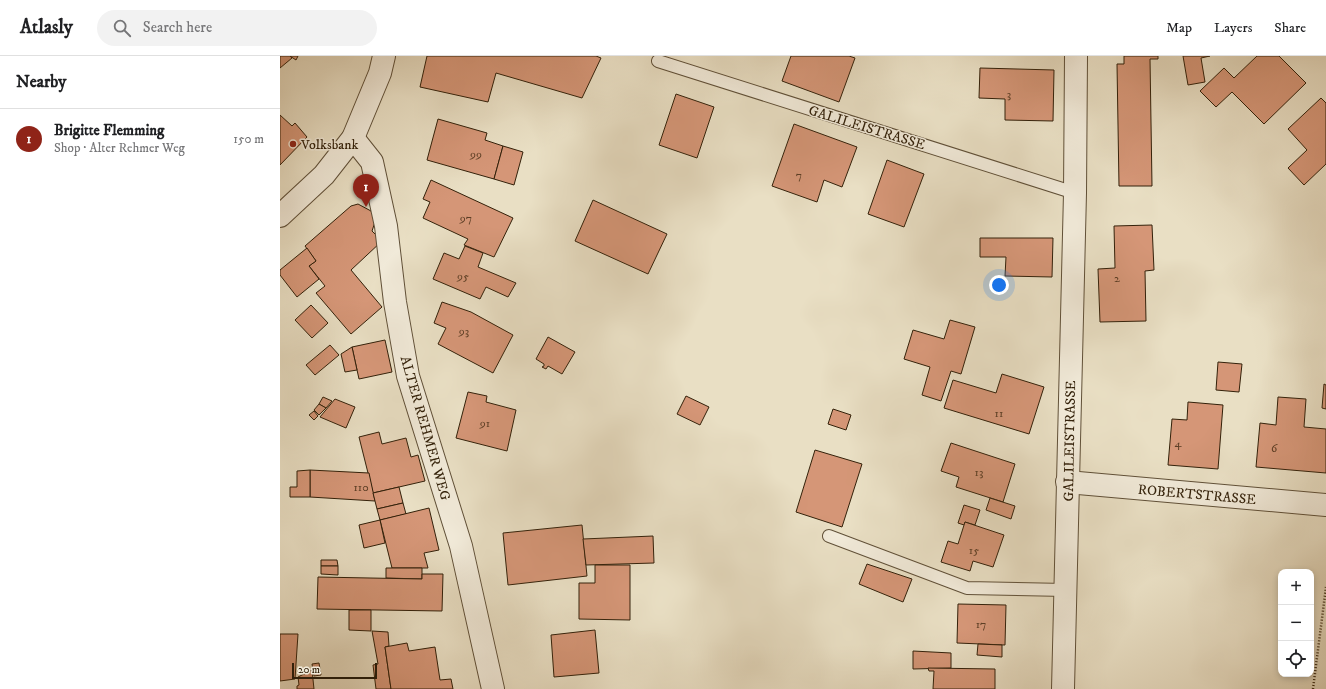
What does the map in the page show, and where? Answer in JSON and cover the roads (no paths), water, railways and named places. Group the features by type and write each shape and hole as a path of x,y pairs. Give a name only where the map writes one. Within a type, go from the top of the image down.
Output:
{"street":[{"path":"280,216 324,175 353,138 380,73 384,56"},
{"name":"GALILEISTRASSE","path":"1063,689 1075,193 1076,56"},
{"name":"ALTER REHMER WEG","path":"353,138 372,162 386,226 395,302 408,376 460,546 493,689"},
{"name":"ROBERTSTRASSE","path":"1067,482 1326,505"}],"lane":[{"name":"GALILEISTRASSE","path":"658,61 1075,193"},
{"path":"829,536 967,588 1066,590"}],"place":[{"name":"Volksbank","path":"293,144"},
{"name":"Brigitte Flemming","path":"366,207"}]}
